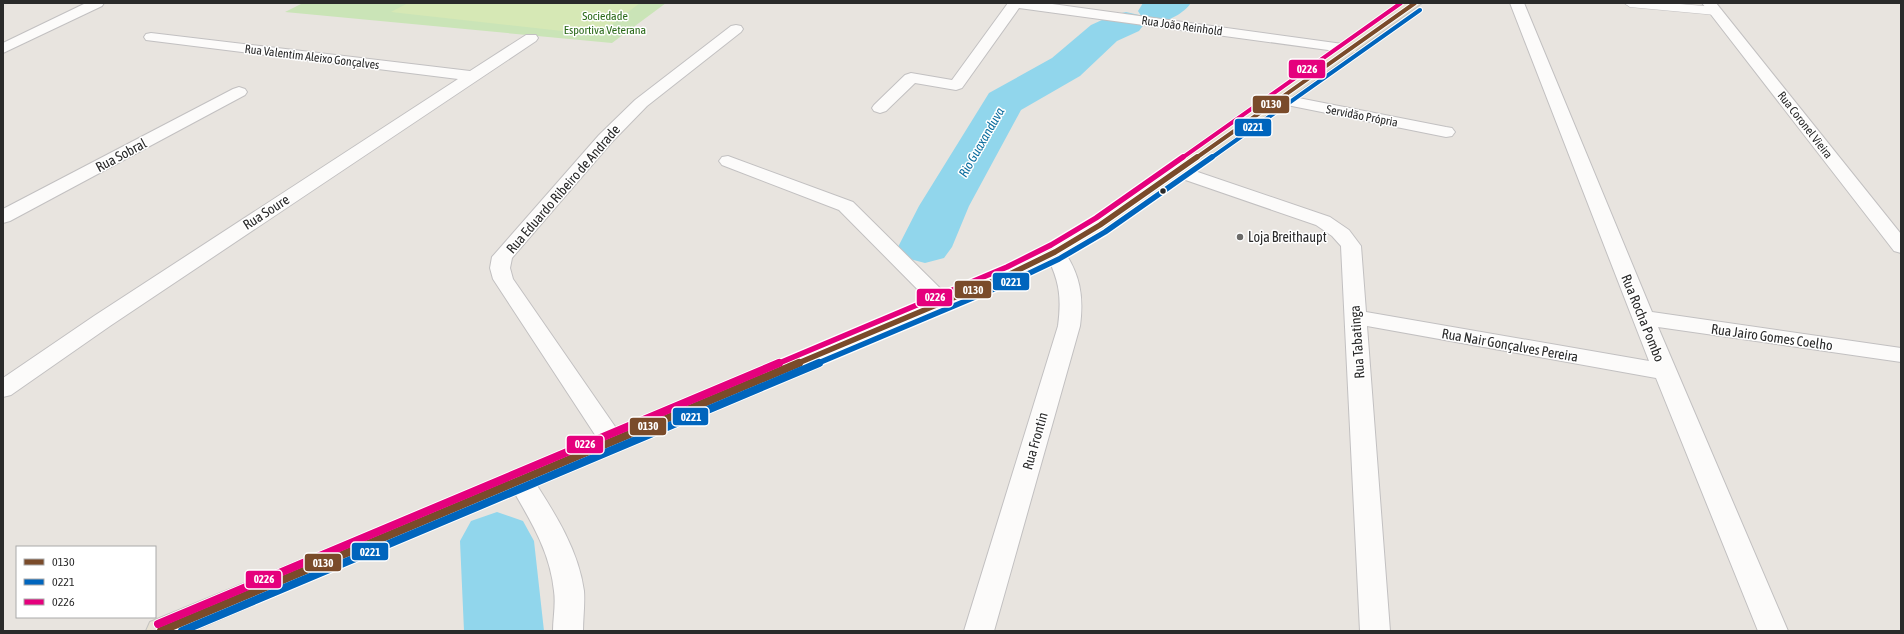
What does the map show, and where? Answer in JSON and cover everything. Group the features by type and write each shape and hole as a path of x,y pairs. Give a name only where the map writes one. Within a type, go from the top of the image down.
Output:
{"main road":[{"path":"161,631 1010,274 1055,252 1100,225 1415,3"}],"street":[{"path":"3,48 97,3"},
{"path":"880,108 911,78 956,85 1015,3"},
{"name":"Rua João Reinhold","path":"1015,3 1112,16 1129,12 1148,21 1350,49"},
{"name":"Rua Rocha Pombo","path":"1517,3 1643,318 1773,631"},
{"name":"Rua Coronel Vieira","path":"1712,7 1901,247"},
{"name":"Rua Eduardo Ribeiro de Andrade","path":"612,441 503,279 500,268 502,257 618,126 652,94 736,29"},
{"name":"Rua Valentim Aleixo Gonçalves","path":"151,37 473,76"},
{"name":"Rua Soure","path":"3,389 121,308 531,38"},
{"name":"Rua Sobral","path":"3,217 239,92"},
{"name":"Servidão Própria","path":"1278,99 1446,132"},
{"path":"728,161 846,206 943,302"},
{"name":"Rua Tabatinga","path":"1177,171 1306,214 1337,228 1346,238 1350,246 1375,631"},
{"name":"Rua Frontin","path":"979,631 1068,326 1073,298 1068,275 1055,252"},
{"name":"Rua Nair Gonçalves Pereira","path":"1355,317 1666,372"},
{"name":"Rua Jairo Gomes Coelho","path":"1643,318 1901,355"},
{"path":"520,480 554,535 563,560 569,591 568,631"}],"lane":[{"path":"1630,3 1712,7"}],"green space":[{"name":"Sociedade Esportiva Veterana","path":"303,3 666,3 612,43 285,12"},
{"path":"408,3 640,3 598,35 391,12"}],"waterway":[{"name":"Rio Guaxanduva","path":"1156,11 1173,3"},
{"name":"Rio Guaxanduva","path":"925,247 944,206 1004,102 1066,67 1104,33 1126,23"},
{"name":"Rio Guaxanduva","path":"497,541 504,631"}],"transit line":[{"name":"0226","path":"158,624 1007,267 1051,245 1096,218 1401,3"},
{"name":"0130","path":"161,631 1010,274 1055,252 1100,225 1415,3"},
{"name":"0221","path":"182,631 1013,281 1059,259 1105,232 1420,10"}],"place":[{"name":"Loja Breithaupt","path":"1240,237"}]}
